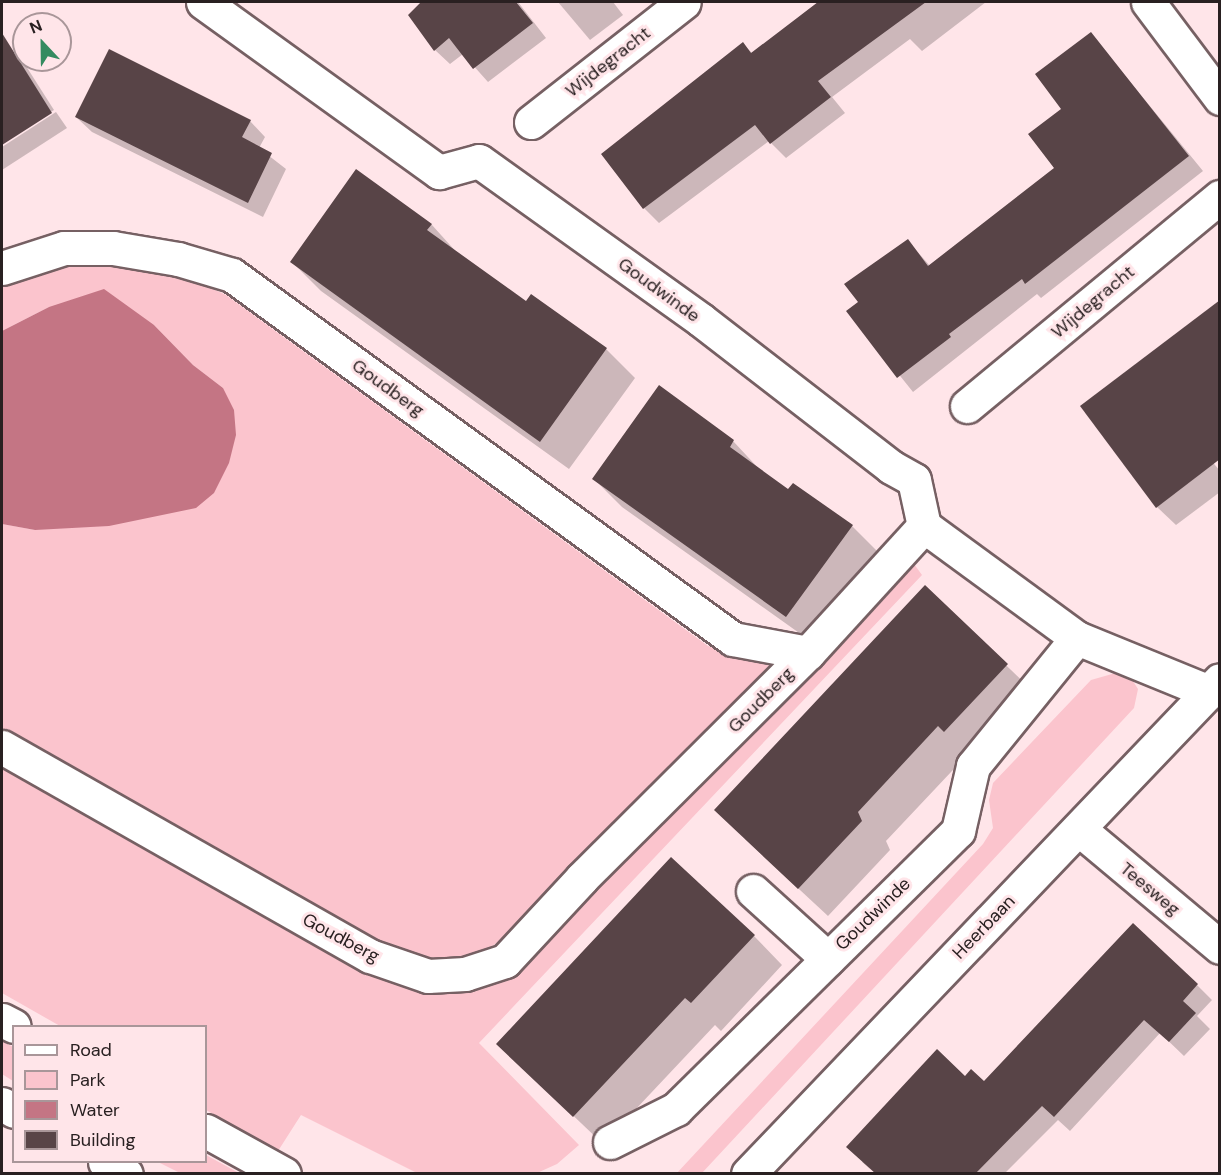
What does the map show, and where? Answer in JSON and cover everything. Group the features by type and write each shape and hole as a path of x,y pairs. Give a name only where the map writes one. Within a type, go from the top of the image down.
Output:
{"street":[{"name":"Goudwinde","path":"203,2 439,172 479,161 701,320 891,467 914,480 924,526"},
{"name":"Wijdegracht","path":"531,122 684,2"},
{"path":"1148,2 1220,98"},
{"name":"Wijdegracht","path":"967,406 1220,197"},
{"name":"Goudberg","path":"2,268 64,248 113,248 178,259 232,275 733,639 808,653"},
{"path":"924,526 1077,638 1214,686"},
{"name":"Goudberg","path":"2,747 370,956 428,976 465,974 505,961 582,878 808,653 924,526"},
{"name":"Goudwinde","path":"610,1142 676,1109 958,831 973,766 1077,638"},
{"name":"Heerbaan","path":"748,1173 1080,830 1214,686"},
{"name":"Teesweg","path":"1080,830 1220,947"},
{"path":"753,891 828,959"},
{"path":"207,1132 284,1173"},
{"path":"108,1163 126,1173"}],"green space":[{"path":"87,258 191,279 226,295 708,646 770,666 509,934 481,954 436,963 382,946 2,732 2,524 35,530 223,388 193,365 154,325 49,307 2,331 2,285"},
{"path":"914,564 922,575 479,1043 579,1145 557,1164 537,1173 417,1173 301,1115 278,1151 207,1111 207,1025 58,1025 2,993 3,766 363,968 401,986 463,992 516,970"},
{"path":"1119,672 1129,675 1138,689 1134,708 702,1173 676,1174 983,844 993,828 989,800 993,783 1091,680"},
{"path":"2,1041 12,1046 12,1080 2,1074"},
{"path":"207,1156 239,1173 180,1173 160,1163 207,1163"}],"water":[{"path":"104,289 154,325 193,365 223,388 234,410 236,435 229,463 214,493 196,508 109,526 35,530 2,524 2,331 49,307"}],"building":[{"path":"421,2 516,2 533,23 473,69 449,38 434,51 408,15"},
{"path":"818,2 926,2 818,81 831,97 770,144 755,125 643,209 601,154 743,42 751,53"},
{"path":"1091,32 1189,156 1025,284 1022,279 949,334 951,337 897,378 846,311 858,302 844,284 908,239 928,266 1054,168 1028,134 1061,109 1035,74"},
{"path":"2,33 12,49 12,72 26,72 52,113 2,145"},
{"path":"109,49 251,120 242,137 272,153 248,203 75,117"},
{"path":"356,169 432,224 427,230 526,301 531,294 607,348 540,442 290,262"},
{"path":"1220,300 1220,459 1156,508 1080,406"},
{"path":"659,385 734,440 730,447 788,489 793,483 853,525 786,617 592,479"},
{"path":"925,585 1008,664 944,732 938,726 858,812 862,821 798,889 714,810"},
{"path":"671,857 755,935 691,1003 685,998 573,1117 496,1044"},
{"path":"1133,923 1198,984 1183,1001 1196,1013 1169,1042 1144,1020 1054,1117 1042,1106 976,1173 875,1173 846,1147 937,1049 965,1076 971,1069 984,1081"}]}
